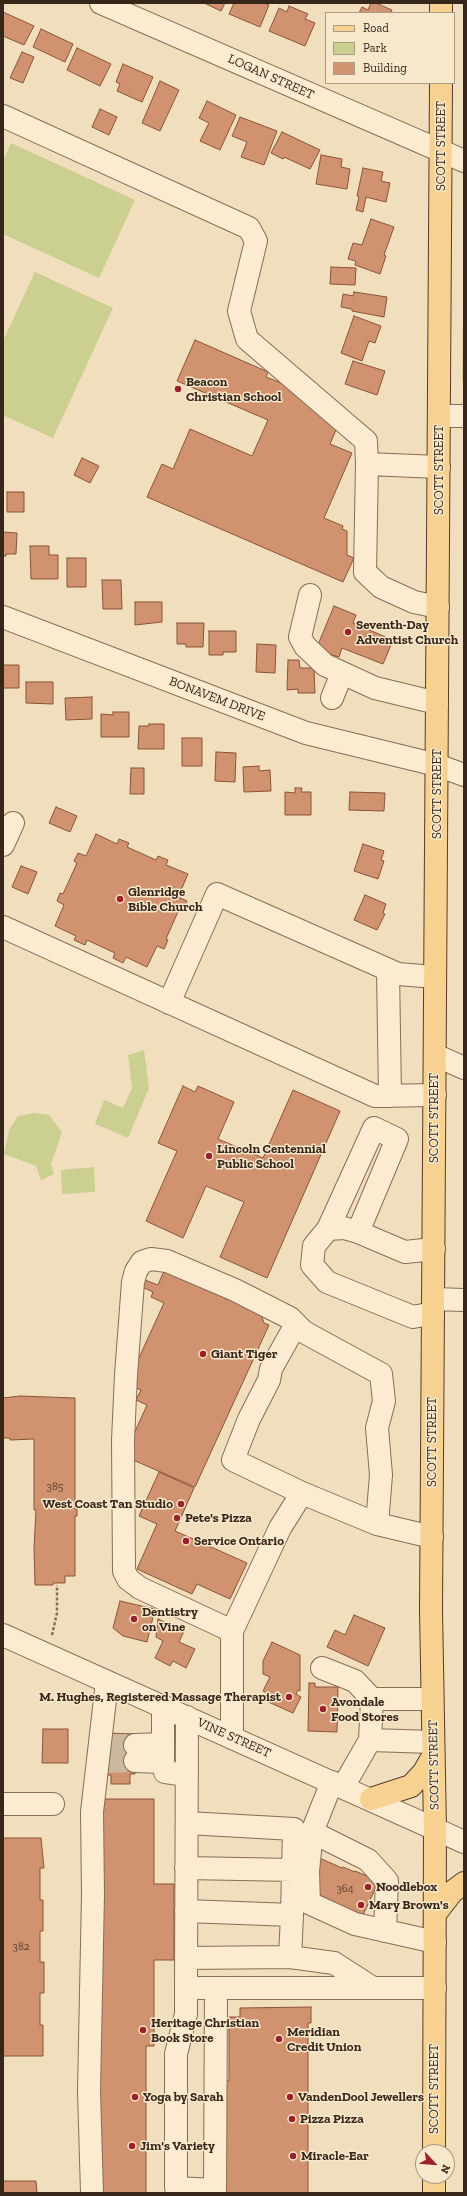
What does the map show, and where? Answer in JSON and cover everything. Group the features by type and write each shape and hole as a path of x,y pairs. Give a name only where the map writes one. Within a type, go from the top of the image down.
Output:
{"main road":[{"name":"SCOTT STREET","path":"434,2144 435,1828 432,1699 432,1537 441,84"},
{"path":"371,1800 411,1786 424,1772 433,1749"},
{"path":"435,1914 452,1892 464,1882"}],"street":[{"name":"LOGAN STREET","path":"101,3 464,161"},
{"path":"3,116 248,228 256,241 240,311 247,339 366,442 365,572 381,587 414,602 438,607"},
{"path":"439,416 464,416"},
{"path":"367,464 439,467"},
{"path":"310,595 300,636 305,646 325,664 375,688 437,703"},
{"name":"BONAVEM DRIVE","path":"3,617 306,733 437,765 464,775"},
{"path":"332,698 342,673"},
{"path":"3,845 12,823"},
{"path":"169,1003 216,894 398,974 435,977"},
{"path":"3,928 375,1096 435,1095"},
{"path":"388,970 390,1096"},
{"path":"435,1056 464,1068"},
{"path":"358,1232 397,1139 374,1128 328,1230 314,1246 312,1265 327,1282 413,1318 433,1306 464,1300"},
{"path":"328,1230 344,1228 358,1232 405,1252 434,1249"},
{"path":"232,1631 140,1588 128,1579 124,1571 123,1440 133,1282 136,1271 142,1262 151,1259 167,1261 235,1290 290,1318 304,1332 381,1374 384,1401 377,1428 381,1475 377,1524"},
{"path":"296,1324 271,1369 269,1380 249,1419 232,1460 302,1493 377,1524 432,1537"},
{"path":"232,1738 232,1631 280,1528 302,1493"},
{"name":"VINE STREET","path":"3,1635 464,1842"},
{"path":"322,1668 355,1682 372,1699 432,1699"},
{"path":"92,2193 89,2091 93,1894 92,1812 102,1754 107,1682"},
{"path":"372,1699 370,1740 338,1785 315,1834 308,1871 309,1903 355,1924 435,1942"},
{"path":"163,1706 163,1753 165,1772 187,1775"},
{"path":"187,1717 186,2014 176,2054 176,2188 215,2190 216,1988"},
{"path":"370,1740 433,1749"},
{"path":"135,1753 163,1753"},
{"path":"3,1804 53,1804"},
{"path":"187,1824 294,1829 294,1870 290,1958"},
{"path":"315,1834 368,1860 387,1882 385,1931"},
{"path":"186,1868 294,1870"},
{"path":"186,1911 292,1915"},
{"path":"186,1958 290,1958 334,1963 373,1988"},
{"path":"186,1988 435,1988"}],"path":[{"path":"52,1635 57,1613 57,1585"}],"green space":[{"path":"11,143 135,200 99,278 3,234 3,161"},
{"path":"464,249 464,382 462,382"},
{"path":"35,272 113,308 53,438 3,415 3,341"},
{"path":"144,1050 149,1088 128,1138 95,1124 104,1100 123,1108 132,1088 128,1055"},
{"path":"34,1113 49,1115 62,1132 51,1164 54,1174 41,1180 36,1166 4,1154 9,1130 18,1116"},
{"path":"94,1167 95,1192 62,1194 61,1170"}],"building":[{"path":"204,3 225,3 221,11"},
{"path":"234,3 264,3 269,5 260,27 229,14"},
{"path":"371,3 376,3 392,10 391,12 360,12 362,7 368,10"},
{"path":"289,6 308,14 305,19 315,23 305,46 269,31 279,8 287,12"},
{"path":"3,12 34,26 24,45 3,36"},
{"path":"41,29 73,44 65,62 33,47"},
{"path":"77,48 111,64 100,86 67,70"},
{"path":"22,52 34,57 23,83 10,78"},
{"path":"123,64 153,77 142,102 117,91 120,84 116,82"},
{"path":"160,81 179,90 160,131 142,123"},
{"path":"207,101 236,115 220,150 200,141 209,123 199,118"},
{"path":"100,109 117,117 109,135 92,127"},
{"path":"240,117 277,131 264,165 241,157 247,142 232,136"},
{"path":"282,132 320,150 310,169 284,157 283,159 271,153"},
{"path":"321,155 342,159 341,167 350,169 347,189 316,184"},
{"path":"363,168 383,172 381,181 390,183 386,202 366,197 363,212 356,210 359,197 357,196"},
{"path":"371,219 394,227 384,255 386,256 380,274 355,265 356,261 348,259 353,243 362,245"},
{"path":"331,267 356,268 355,285 330,284"},
{"path":"354,292 387,297 384,317 352,311 352,309 341,307 343,294 353,296"},
{"path":"354,316 381,326 375,343 369,341 362,361 341,353"},
{"path":"195,340 268,372 266,377 284,384 336,430 330,444 352,453 324,518 343,526 342,529 347,531 347,555 354,558 343,582 147,497 162,464 173,469 190,429 252,456 268,420 177,381"},
{"path":"353,361 385,371 377,395 345,384"},
{"path":"82,458 99,466 90,483 74,475"},
{"path":"7,492 24,492 24,512 7,512"},
{"path":"3,532 17,533 16,554 6,554 6,556 3,556"},
{"path":"30,546 49,546 49,555 58,555 58,579 31,579"},
{"path":"67,558 86,558 86,587 67,587"},
{"path":"102,580 121,580 122,609 103,609"},
{"path":"135,602 162,602 162,622 135,625"},
{"name":"Seventh-Day Adventist Church","path":"334,606 356,615 353,623 393,640 383,664 342,648 339,657 322,652 317,647"},
{"path":"177,623 204,623 203,647 186,647 186,644 177,644"},
{"path":"209,631 236,631 236,652 223,652 223,655 209,655"},
{"path":"257,644 276,645 275,673 256,672"},
{"path":"288,660 299,660 300,668 314,668 315,693 298,693 298,689 287,690"},
{"path":"3,665 19,665 19,688 3,688"},
{"path":"26,682 53,682 53,704 26,703"},
{"path":"92,697 92,719 66,720 65,698"},
{"path":"113,712 129,712 129,737 101,737 101,714 113,715"},
{"path":"149,724 164,724 164,749 138,749 139,726 149,726"},
{"path":"182,738 202,738 202,766 182,766"},
{"path":"216,752 236,753 235,782 215,781"},
{"path":"259,766 259,771 270,770 271,791 244,792 243,767"},
{"path":"131,768 144,768 144,794 130,794"},
{"path":"295,788 302,788 301,792 311,792 311,815 285,815 285,792 295,793"},
{"path":"350,792 385,793 384,811 349,810"},
{"path":"56,807 77,816 70,832 49,823"},
{"name":"Glenridge Bible Church","path":"96,834 117,844 119,839 129,843 127,847 156,860 158,856 168,860 166,865 188,874 178,897 187,901 183,909 180,907 166,939 168,940 164,949 157,946 147,967 126,957 123,963 113,958 115,953 87,940 85,945 74,940 76,936 55,926 64,905 57,901 60,893 63,894 77,863 74,861 78,853 86,856"},
{"path":"363,844 384,851 381,860 384,861 378,879 354,871"},
{"path":"21,866 37,872 28,894 12,887"},
{"path":"365,895 386,904 383,913 385,914 377,930 354,920"},
{"path":"183,1086 195,1092 198,1086 234,1102 218,1139 263,1158 293,1090 340,1111 267,1278 220,1257 244,1202 206,1186 183,1238 146,1221 177,1151 158,1143"},
{"path":"164,1271 261,1314 264,1323 269,1325 195,1487 124,1456 147,1405 136,1400 141,1390 127,1384 164,1303 151,1297 153,1292 142,1287 145,1280 158,1285"},
{"path":"20,1396 75,1398 75,1509 77,1509 77,1516 75,1516 75,1576 65,1576 65,1583 35,1585 34,1548 36,1510 34,1510 34,1439 10,1440 10,1438 3,1438 3,1398"},
{"path":"159,1472 194,1488 175,1531 247,1563 230,1599 197,1584 192,1594 137,1569 157,1524 139,1516"},
{"name":"Dentistry on Vine","path":"120,1601 155,1609 147,1642 123,1636 113,1628"},
{"path":"354,1615 385,1628 368,1666 327,1647 335,1630 345,1635"},
{"path":"158,1619 184,1631 179,1642 195,1649 186,1668 173,1661 170,1666 155,1658 163,1641 156,1637"},
{"path":"272,1642 300,1655 300,1691 298,1690 296,1694 301,1697 293,1713 264,1700 267,1693 263,1691 270,1677 263,1674 263,1661"},
{"name":"Avondale Food Stores","path":"309,1683 315,1683 315,1687 338,1687 337,1732 308,1731"},
{"path":"43,1729 68,1729 68,1763 42,1763"},
{"path":"105,1733 135,1734 135,1774 130,1774 130,1784 111,1784 111,1775 105,1775"},
{"path":"96,1799 154,1799 154,1884 174,1884 174,1960 154,1960 154,2046 146,2046 146,2193 96,2193"},
{"path":"3,1838 41,1838 44,1868 40,1868 40,1900 43,1900 43,1931 40,1931 40,1962 44,1962 44,1993 40,1993 40,2025 43,2025 43,2056 3,2056"},
{"path":"315,1856 342,1868 355,1871 379,1881 362,1917 315,1893"},
{"path":"311,2007 311,2023 308,2023 308,2193 223,2193 224,2081 229,2081 229,2017 240,2017 240,2008"},
{"path":"3,2181 36,2181 37,2193 3,2193"}],"tunnel":[{"path":"105,1745 135,1745"},
{"path":"105,1762 135,1761"}],"place":[{"name":"Beacon Christian School","path":"178,389"},
{"name":"Seventh-Day Adventist Church","path":"348,632"},
{"name":"Glenridge Bible Church","path":"120,899"},
{"name":"Lincoln Centennial Public School","path":"209,1156"},
{"name":"Giant Tiger","path":"203,1354"},
{"name":"West Coast Tan Studio","path":"181,1504"},
{"name":"Pete's Pizza","path":"177,1518"},
{"name":"Service Ontario","path":"186,1541"},
{"name":"Dentistry on Vine","path":"134,1619"},
{"name":"M. Hughes, Registered Massage Therapist","path":"289,1697"},
{"name":"Avondale Food Stores","path":"323,1709"},
{"name":"Noodlebox","path":"368,1887"},
{"name":"Mary Brown's","path":"361,1905"},
{"name":"Heritage Christian Book Store","path":"143,2030"},
{"name":"Meridian Credit Union","path":"279,2039"},
{"name":"Yoga by Sarah","path":"135,2097"},
{"name":"VandenDool Jewellers","path":"290,2097"},
{"name":"Pizza Pizza","path":"292,2119"},
{"name":"Jim's Variety","path":"132,2146"},
{"name":"Miracle-Ear","path":"293,2156"}]}
